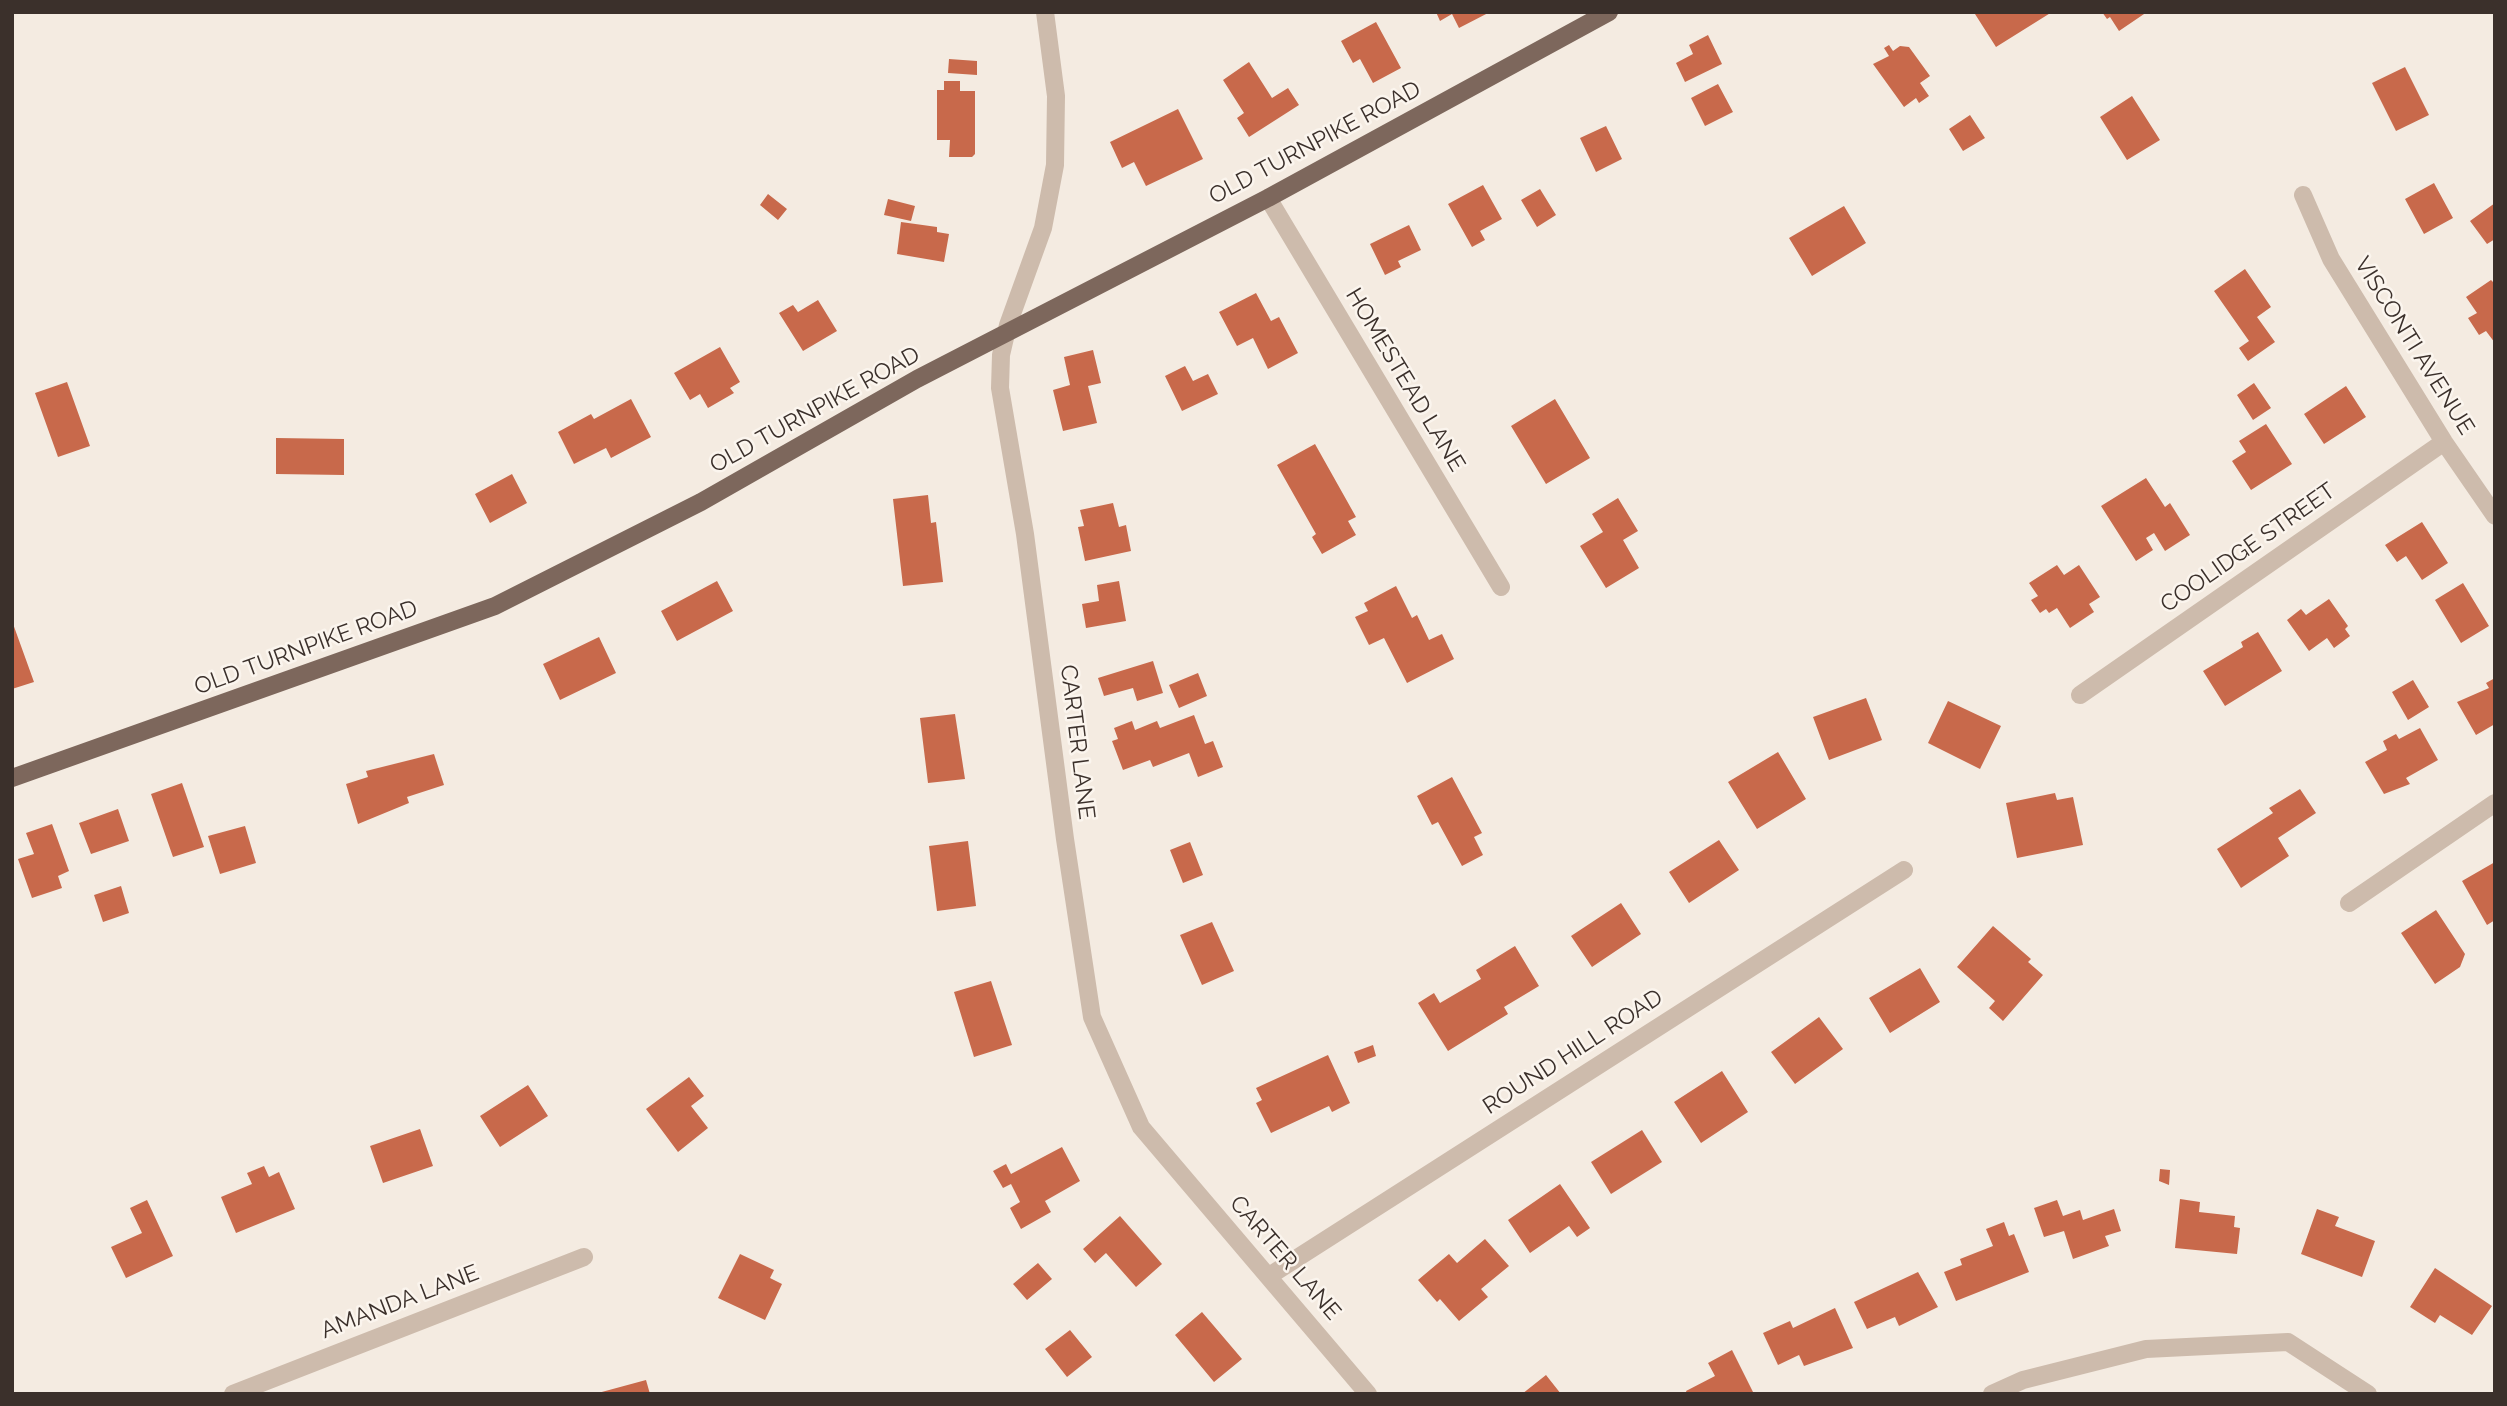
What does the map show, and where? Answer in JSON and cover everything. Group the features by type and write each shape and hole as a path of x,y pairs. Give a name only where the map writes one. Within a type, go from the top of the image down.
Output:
{"main road":[{"name":"OLD TURNPIKE ROAD","path":"12,778 495,606 701,502 1006,332 1268,198 1609,12"}],"street":[{"name":"CARTER LANE","path":"1045,12 1056,96 1055,165 1043,228 1006,332 1001,355 1000,387 1026,534 1065,839 1092,1017 1141,1127 1368,1394"},
{"name":"VISCONTI AVENUE","path":"2303,195 2331,259 2444,442 2495,516"},
{"name":"HOMESTEAD LANE","path":"1268,198 1501,587"},
{"name":"COOLIDGE STREET","path":"2080,695 2444,442"},
{"path":"2349,903 2495,803"},
{"name":"ROUND HILL ROAD","path":"1269,1276 1904,870"},
{"name":"AMANDA LANE","path":"233,1394 584,1257"},
{"path":"1992,1394 2023,1380 2146,1349 2288,1342 2368,1394"}],"building":[{"path":"1436,12 1490,12 1459,28 1452,14 1440,21"},
{"path":"2052,12 1996,47 1975,14"},
{"path":"2102,12 2147,12 2119,31 2110,17 2107,19"},
{"path":"1376,22 1401,68 1373,83 1360,59 1353,63 1341,41"},
{"path":"1708,35 1722,64 1685,82 1676,63 1693,54 1689,45"},
{"path":"1889,45 1893,51 1900,46 1909,47 1930,76 1920,83 1929,96 1919,103 1916,98 1904,107 1873,64 1889,56 1884,48"},
{"path":"949,59 977,61 977,75 948,73"},
{"path":"1249,62 1272,98 1288,88 1299,105 1249,137 1237,118 1244,113 1223,80"},
{"path":"2405,67 2429,115 2396,131 2372,83"},
{"path":"944,81 960,81 960,91 975,91 975,154 972,157 949,157 950,140 937,140 937,90 944,90"},
{"path":"1718,84 1733,112 1705,126 1691,98"},
{"path":"2132,96 2160,140 2127,160 2100,117"},
{"path":"1178,109 1203,159 1146,186 1134,162 1122,168 1110,142"},
{"path":"1970,115 1985,138 1963,151 1949,129"},
{"path":"1606,126 1622,159 1596,172 1580,138"},
{"path":"2434,183 2453,218 2424,234 2405,199"},
{"path":"1483,185 1502,219 1480,231 1485,240 1472,247 1448,204"},
{"path":"1540,189 1556,215 1537,227 1521,200"},
{"path":"768,194 787,209 778,220 760,205"},
{"path":"888,199 915,206 911,221 884,215"},
{"path":"2495,203 2495,239 2487,244 2470,221"},
{"path":"1844,206 1866,243 1812,276 1789,238"},
{"path":"901,222 937,227 937,232 949,234 944,262 897,254"},
{"path":"1409,225 1421,250 1398,261 1401,267 1385,275 1370,244"},
{"path":"2245,269 2271,307 2257,317 2275,342 2248,361 2239,348 2249,341 2214,291"},
{"path":"2491,280 2495,284 2495,343 2486,331 2479,335 2468,318 2477,313 2466,297"},
{"path":"1256,293 1271,321 1279,317 1298,353 1268,369 1253,338 1237,346 1219,312"},
{"path":"818,300 837,331 803,351 779,313 793,305 798,312"},
{"path":"720,347 740,382 730,388 734,393 708,408 700,394 690,400 674,373"},
{"path":"1093,350 1101,383 1088,386 1097,423 1063,431 1053,390 1070,385 1064,357"},
{"path":"1185,366 1193,381 1208,374 1218,394 1182,411 1165,376"},
{"path":"67,382 90,446 58,457 35,393"},
{"path":"2254,383 2271,408 2253,420 2237,395"},
{"path":"2346,386 2366,417 2324,444 2304,414"},
{"path":"631,399 651,437 611,458 606,448 574,464 558,432 591,414 594,419"},
{"path":"1555,399 1590,458 1546,484 1511,426"},
{"path":"2266,424 2292,464 2251,490 2232,461 2246,452 2239,441"},
{"path":"276,438 344,439 344,475 276,474"},
{"path":"1315,444 1356,517 1348,521 1356,535 1322,554 1312,537 1316,534 1277,465"},
{"path":"512,474 527,503 490,523 475,494"},
{"path":"2146,478 2165,507 2170,503 2190,535 2165,551 2154,533 2146,538 2153,550 2136,561 2101,506"},
{"path":"928,495 931,523 936,522 943,582 903,586 893,499"},
{"path":"1618,498 1638,531 1623,540 1639,568 1606,588 1580,546 1603,532 1592,514"},
{"path":"1113,503 1119,527 1126,525 1131,551 1085,561 1078,527 1084,526 1080,510"},
{"path":"2422,522 2448,563 2422,580 2406,556 2397,562 2385,545"},
{"path":"2057,565 2064,575 2079,565 2100,597 2089,604 2094,612 2070,628 2057,608 2049,613 2046,609 2040,613 2031,600 2038,596 2029,583"},
{"path":"717,581 733,611 677,641 661,611"},
{"path":"1119,581 1126,621 1086,628 1082,604 1099,601 1097,585"},
{"path":"2463,583 2489,626 2461,643 2435,600"},
{"path":"1396,586 1412,618 1417,615 1429,640 1442,634 1454,659 1407,683 1384,638 1369,645 1355,617 1368,611 1364,603"},
{"path":"2329,599 2348,626 2345,629 2350,636 2334,648 2327,638 2309,651 2287,620 2301,609 2306,615"},
{"path":"12,621 34,682 12,689"},
{"path":"2258,632 2282,671 2225,706 2203,671 2243,647 2241,642"},
{"path":"599,637 616,673 560,700 543,664"},
{"path":"1153,661 1163,693 1137,701 1133,688 1104,696 1098,678"},
{"path":"1198,673 1207,696 1179,708 1169,685"},
{"path":"2495,678 2495,724 2476,735 2457,702 2489,688 2486,683"},
{"path":"2413,680 2429,707 2408,720 2392,692"},
{"path":"1866,698 1882,740 1829,760 1813,717"},
{"path":"1948,701 2001,726 1980,769 1928,743"},
{"path":"955,714 965,779 928,783 920,718"},
{"path":"1194,715 1205,744 1213,741 1223,767 1198,777 1189,753 1153,767 1150,760 1123,770 1112,741 1118,739 1114,728 1132,721 1135,730 1157,721 1160,728"},
{"path":"2420,728 2438,760 2406,778 2410,784 2384,794 2365,762 2387,750 2383,741 2396,734 2399,739"},
{"path":"1778,752 1806,799 1757,829 1728,782"},
{"path":"434,754 444,785 407,797 409,803 358,824 346,784 368,777 366,771"},
{"path":"1452,777 1482,833 1474,837 1483,855 1462,866 1438,822 1432,825 1417,796"},
{"path":"182,783 204,847 173,857 151,794"},
{"path":"2300,789 2316,813 2278,838 2289,856 2241,888 2217,849 2273,813 2269,808"},
{"path":"2055,793 2057,800 2073,797 2083,845 2017,858 2006,803"},
{"path":"118,809 129,841 91,854 79,823"},
{"path":"52,824 69,871 58,876 62,888 32,898 18,859 34,854 26,833"},
{"path":"245,826 256,863 220,874 208,836"},
{"path":"1719,840 1739,870 1689,903 1669,872"},
{"path":"968,841 976,906 937,911 929,846"},
{"path":"1190,842 1203,875 1183,883 1170,850"},
{"path":"2495,862 2495,920 2487,925 2462,881"},
{"path":"121,886 129,913 103,922 94,895"},
{"path":"1621,903 1641,934 1592,967 1571,936"},
{"path":"2436,910 2465,954 2460,967 2435,984 2401,933"},
{"path":"1212,922 1234,971 1202,985 1180,935"},
{"path":"1993,926 2031,959 2028,962 2043,975 2003,1021 1989,1008 1995,1001 1957,967"},
{"path":"1515,946 1539,986 1504,1007 1508,1014 1448,1051 1418,1003 1434,993 1440,1003 1481,979 1476,970"},
{"path":"1920,968 1940,1002 1890,1033 1869,998"},
{"path":"991,981 1012,1045 974,1057 954,992"},
{"path":"1819,1017 1843,1049 1795,1084 1771,1052"},
{"path":"1373,1045 1376,1056 1358,1063 1354,1052"},
{"path":"1328,1055 1350,1103 1332,1112 1329,1106 1271,1133 1256,1103 1262,1100 1256,1088"},
{"path":"1722,1071 1748,1112 1701,1143 1674,1102"},
{"path":"689,1077 704,1096 691,1106 708,1128 678,1152 646,1109"},
{"path":"528,1085 548,1116 500,1147 480,1116"},
{"path":"420,1129 433,1166 383,1183 370,1146"},
{"path":"1642,1130 1662,1162 1611,1194 1591,1162"},
{"path":"1062,1147 1080,1181 1045,1201 1051,1212 1021,1229 1010,1208 1020,1202 1011,1184 1003,1188 993,1171 1006,1164 1011,1174"},
{"path":"264,1166 269,1177 279,1172 295,1209 236,1233 221,1197 252,1184 247,1173"},
{"path":"2160,1169 2170,1170 2169,1185 2159,1181"},
{"path":"1560,1184 1590,1228 1577,1237 1569,1226 1530,1253 1508,1220"},
{"path":"2180,1199 2200,1202 2199,1212 2235,1216 2234,1227 2240,1228 2237,1254 2175,1248"},
{"path":"147,1200 173,1256 126,1278 111,1247 142,1233 130,1208"},
{"path":"2057,1200 2063,1216 2080,1210 2083,1220 2114,1209 2121,1231 2105,1236 2109,1246 2073,1259 2064,1231 2044,1237 2034,1208"},
{"path":"2317,1209 2339,1217 2335,1226 2375,1241 2362,1277 2301,1254"},
{"path":"1120,1216 1162,1264 1136,1287 1106,1253 1095,1263 1083,1249"},
{"path":"2004,1222 2009,1236 2014,1234 2029,1272 1956,1301 1944,1272 1962,1265 1960,1259 1993,1246 1986,1229"},
{"path":"1485,1239 1509,1266 1481,1289 1488,1297 1459,1321 1440,1299 1437,1302 1418,1280 1449,1254 1457,1263"},
{"path":"740,1254 774,1270 770,1278 782,1284 765,1320 718,1298"},
{"path":"1038,1263 1052,1279 1027,1300 1013,1284"},
{"path":"2435,1268 2492,1306 2472,1335 2440,1315 2435,1323 2410,1307"},
{"path":"1918,1272 1938,1307 1899,1326 1895,1317 1867,1329 1854,1302"},
{"path":"1835,1308 1853,1348 1804,1366 1799,1355 1778,1365 1763,1333 1790,1321 1793,1328"},
{"path":"1202,1312 1242,1359 1214,1382 1175,1335"},
{"path":"1070,1330 1092,1357 1067,1377 1045,1349"},
{"path":"1732,1350 1754,1394 1687,1394 1686,1391 1715,1376 1708,1363"},
{"path":"1546,1375 1561,1394 1522,1394"},
{"path":"646,1380 650,1394 598,1394 598,1393"}]}
